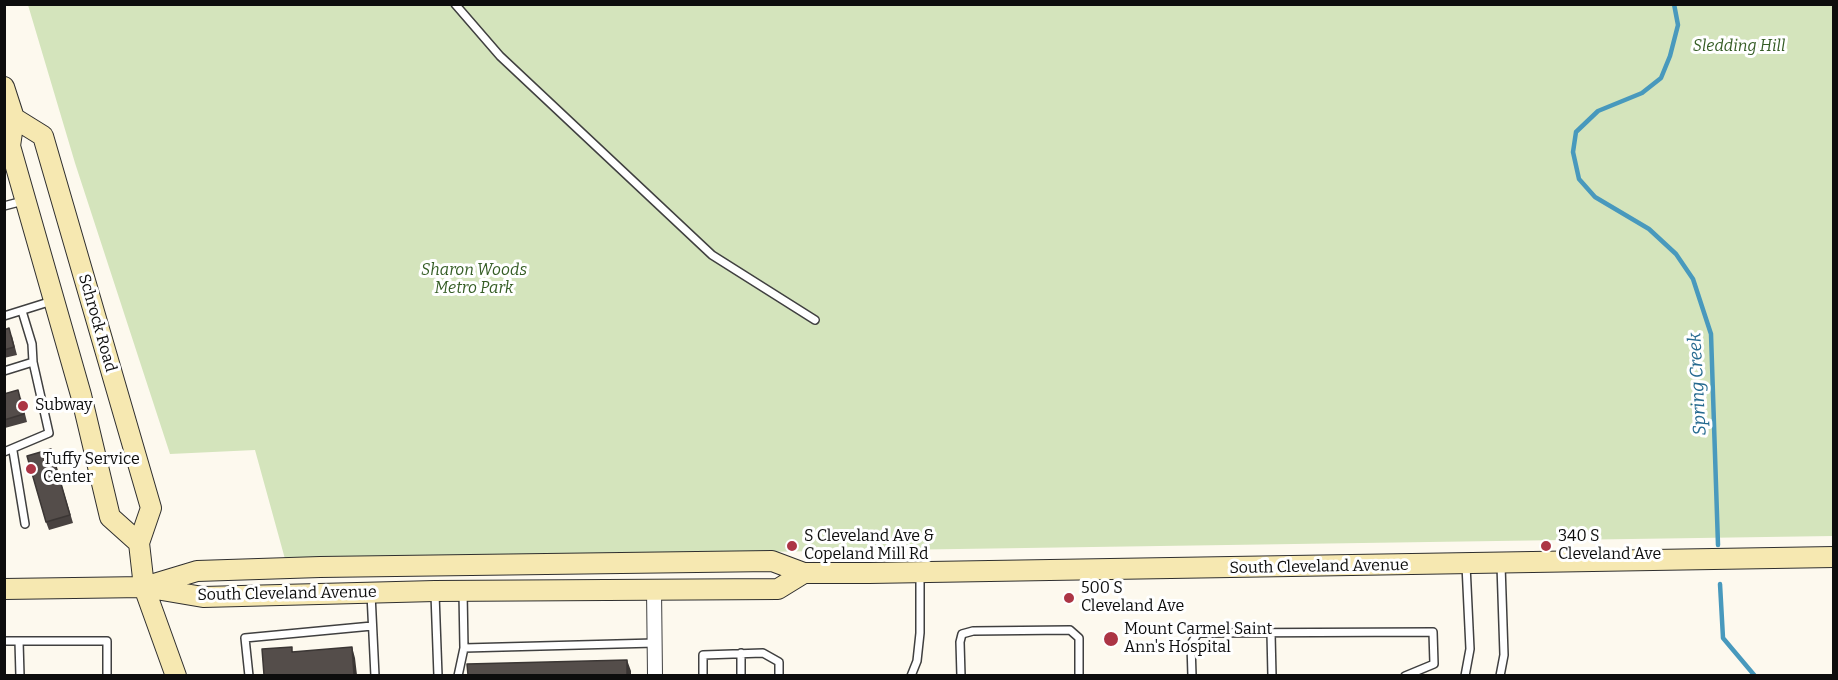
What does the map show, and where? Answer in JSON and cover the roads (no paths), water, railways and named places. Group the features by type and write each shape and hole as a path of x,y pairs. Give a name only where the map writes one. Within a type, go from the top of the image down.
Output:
{"main road":[{"path":"4,87 10,146 55,300 110,517 139,543"},
{"name":"Schrock Road","path":"9,119 43,136 151,508 139,543 144,588 176,675"},
{"name":"South Cleveland Avenue","path":"144,588 197,571 320,567 772,561 804,573 1466,565 1833,557"},
{"name":"South Cleveland Avenue","path":"144,588 203,597 435,591 778,589 804,573"},
{"path":"4,589 144,588"}],"street":[{"path":"654,589 655,675"}],"lane":[{"path":"455,4 500,56 712,255 815,320"},
{"path":"4,206 26,200"},
{"path":"4,316 55,300"},
{"path":"4,452 13,451 48,433 33,362 32,344 22,311"},
{"path":"4,371 33,362"},
{"path":"13,451 25,524"},
{"path":"1500,675 1504,655 1501,564"},
{"path":"1465,675 1470,649 1466,565"},
{"path":"911,675 917,662 920,633 920,572"},
{"path":"435,591 438,675"},
{"path":"458,675 464,648 463,592"},
{"path":"371,593 375,675"},
{"path":"249,675 244,638 372,626"},
{"path":"961,675 960,642 962,634 973,631 1060,630 1070,630 1078,638 1079,675"},
{"path":"1192,675 1191,644 1198,633 1433,632 1434,664 1405,675"},
{"path":"1271,633 1272,675"},
{"path":"4,641 107,641 107,675"},
{"path":"19,641 20,675"},
{"path":"464,648 655,643"},
{"path":"741,653 741,675"},
{"path":"703,675 703,655 741,653 763,653 779,662 779,675"}],"waterway":[{"name":"Spring Creek","path":"1674,4 1678,25 1670,56 1661,78 1642,93 1598,111 1576,132 1573,152 1579,179 1595,197 1649,229 1676,254 1693,279 1711,334 1718,545"},
{"name":"Spring Creek","path":"1720,584 1723,638 1755,676"}],"place":[{"name":"Subway","path":"23,406"},
{"name":"Tuffy Service Center","path":"31,469"},
{"name":"S Cleveland Ave & Copeland Mill Rd","path":"792,546"},
{"name":"340 S Cleveland Ave","path":"1546,546"},
{"name":"500 S Cleveland Ave","path":"1069,598"},
{"name":"Mount Carmel Saint Ann's Hospital","path":"1111,639"}],"park label":[{"name":"Sledding Hill","path":"1739,47"},
{"name":"Sharon Woods Metro Park","path":"474,280"}]}
